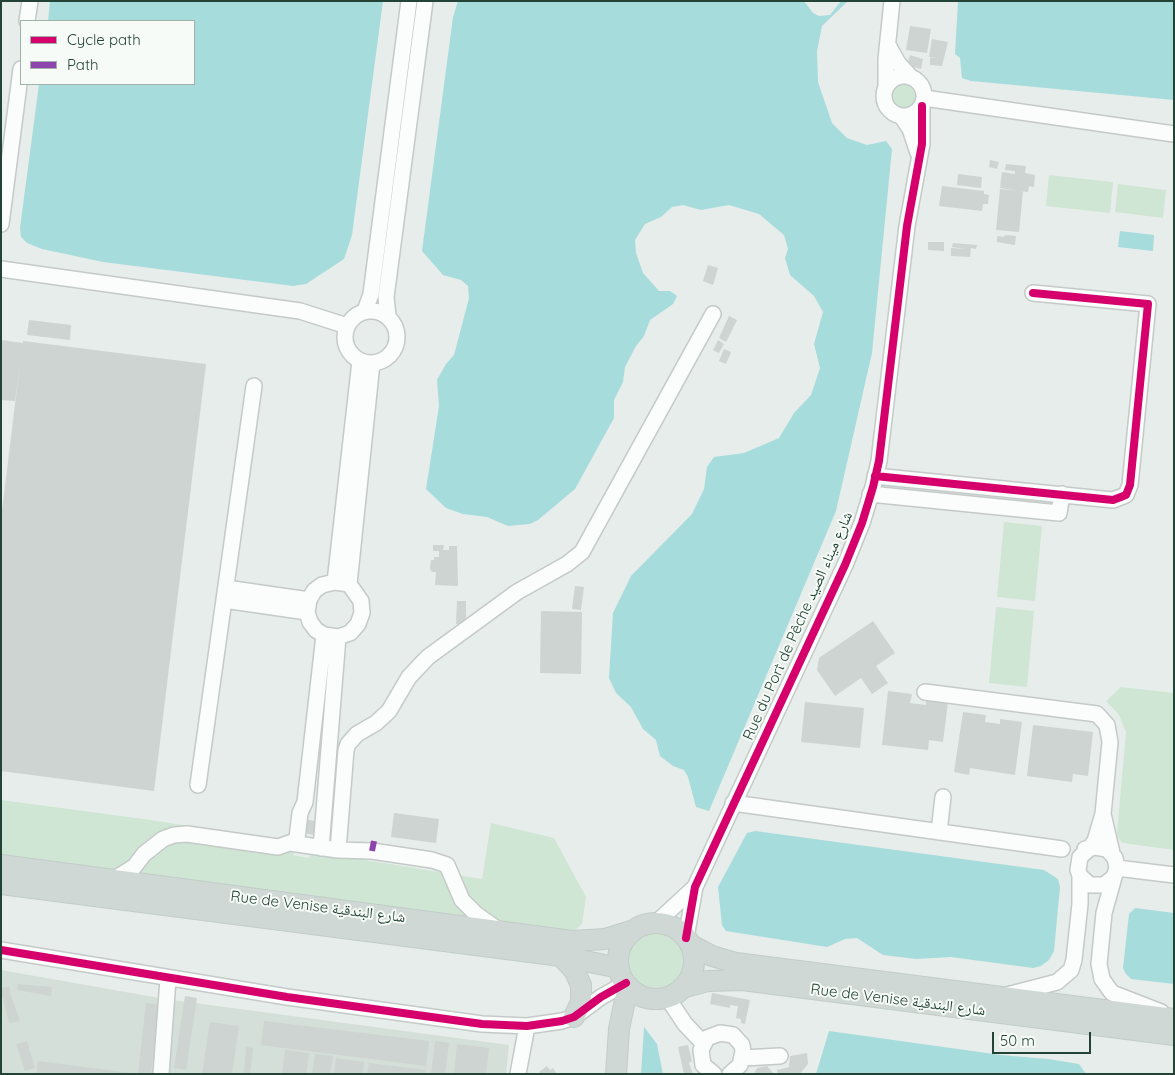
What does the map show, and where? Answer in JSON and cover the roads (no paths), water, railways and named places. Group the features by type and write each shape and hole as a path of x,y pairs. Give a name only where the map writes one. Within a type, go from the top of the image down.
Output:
{"main road":[{"name":"Rue de Venise شارع البندقية","path":"1,865 497,929 572,941 605,939 634,930"},
{"name":"Rue de Venise شارع البندقية","path":"1,884 561,956 623,978"},
{"path":"616,1074 623,978 621,949 626,939 634,930 644,925 667,924 678,930 688,942 694,966 691,975 668,995 645,1005 633,1018 618,1050"},
{"name":"Rue de Venise شارع البندقية","path":"688,942 712,956 736,963 1174,1018"},
{"path":"561,956 574,970 581,985 581,1002 574,1018"},
{"path":"623,978 641,995 668,995"},
{"name":"Rue de Venise شارع البندقية","path":"668,995 708,981 742,980 1174,1035"}],"street":[{"path":"27,20 30,1"},
{"path":"365,311 371,294 409,1"},
{"path":"388,316 376,311 365,311 356,315 347,326 345,334 348,350 366,362 381,361 394,350 397,332 388,316 386,297 425,1"},
{"path":"888,45 898,63 921,85 923,102 914,114 902,117 894,114 884,101 886,85 888,45 892,1"},
{"path":"886,85 900,76 911,77"},
{"path":"1,224 20,77"},
{"path":"923,102 1174,134"},
{"name":"Rue du Port de Pêche شارع ميناء الصيد","path":"688,942 695,887 844,565 870,494 875,476 907,226 923,132 923,102"},
{"name":"Rue du Port de Pêche شارع ميناء الصيد","path":"902,117 910,129 919,157"},
{"path":"1,269 300,311 347,326"},
{"path":"875,476 1118,500 1129,490 1148,304 1033,293"},
{"path":"338,850 348,744 357,734 376,723 389,711 409,677 428,657 517,592 567,564 582,552 714,314"},
{"path":"342,583 366,362"},
{"path":"198,785 254,386"},
{"path":"870,494 1059,512 1062,494"},
{"path":"342,583 361,601 362,613 358,624 350,633 331,636 316,630 310,622 308,606 314,591 322,585 342,583"},
{"path":"225,594 308,606"},
{"path":"320,848 331,636"},
{"path":"113,880 134,867 144,854 163,839 174,835 187,834 278,847 290,843 297,838 300,813 305,802 331,636"},
{"path":"925,692 1098,714 1107,725 1110,742 1103,814 1095,841 1080,857 1080,904 1074,960 1071,970 1057,982 1003,996"},
{"path":"939,832 943,797"},
{"path":"292,798 300,813"},
{"path":"733,802 1062,849 1101,847 1112,853"},
{"path":"1103,814 1115,873 1104,913 1100,964 1102,979 1112,993 1174,1018"},
{"path":"290,843 338,850 372,851 432,860 447,865 462,900 477,915 497,929"},
{"path":"1062,849 1070,857 1084,882 1097,886 1104,885 1115,873 1174,875"},
{"name":"Rue du Port de Pêche شارع ميناء الصيد","path":"656,923 695,887"},
{"path":"1,950 168,979 387,1012 482,1024 545,1025 574,1018 623,978"},
{"path":"161,1074 168,979"},
{"path":"668,995 685,1024 703,1043"},
{"path":"518,1074 527,1026"},
{"path":"714,1074 703,1065 701,1058 703,1043 708,1038 720,1033 732,1035 742,1045 743,1058 740,1065 730,1074"},
{"path":"743,1058 780,1056"}],"water":[{"path":"50,1 383,1 352,235 344,259 306,284 293,286 103,262 42,249 27,243 21,237 20,228 39,85 195,85 195,20 48,20"},
{"path":"458,1 804,1 813,13 819,16 830,15 841,1 848,1 822,26 817,51 818,82 832,123 847,138 867,145 886,141 892,149 872,353 836,511 709,811 696,807 688,777 684,770 673,766 660,756 656,740 643,729 631,707 616,693 609,678 613,613 631,576 692,514 704,489 707,467 714,457 744,453 779,438 794,413 811,395 820,368 814,344 823,312 814,296 790,275 785,258 788,249 784,235 759,214 729,205 701,210 683,205 672,207 661,217 645,224 635,240 636,253 643,273 659,291 670,291 677,296 673,304 650,320 644,336 636,346 625,367 623,382 614,400 614,418 575,489 538,520 530,524 508,526 487,517 463,514 446,508 426,489 439,406 437,380 446,364 454,355 469,298 468,286 461,280 443,275 422,251 453,17"},
{"path":"958,1 1174,1 1174,100 971,81 962,78 960,58 955,54"},
{"path":"1120,231 1154,235 1153,251 1118,247"},
{"path":"755,831 1044,870 1058,879 1060,887 1054,951 1049,960 1041,966 1033,968 951,957 916,959 883,955 857,938 845,939 827,947 726,931 722,925 718,887 747,833"},
{"path":"1135,908 1174,913 1174,984 1131,979 1126,974 1123,968 1129,914"},
{"path":"644,1027 657,1044 663,1074 641,1074"},
{"path":"829,1031 1079,1064 1086,1074 816,1074"}]}
